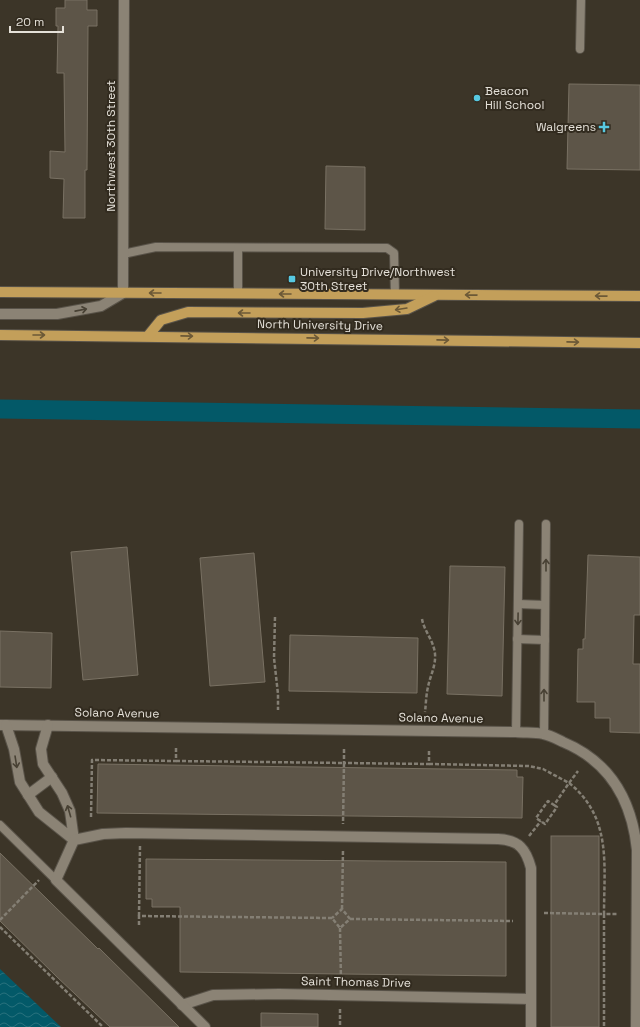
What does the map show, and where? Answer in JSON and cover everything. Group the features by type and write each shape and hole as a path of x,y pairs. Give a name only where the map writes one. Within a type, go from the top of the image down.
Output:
{"main road":[{"path":"0,292 640,296"},
{"path":"148,336 161,320 188,312 363,314 407,309 437,295"},
{"name":"North University Drive","path":"0,335 640,343"}],"street":[{"name":"Northwest 30th Street","path":"123,293 124,0"},
{"path":"0,314 57,314 101,306 123,293"},
{"path":"3,725 14,749 20,782 28,795 39,812 74,840"},
{"name":"Solano Avenue","path":"3,725 516,732 544,734 582,750 609,774 620,790 630,812 635,830 637,850 636,1027"},
{"path":"48,725 41,749 43,764 62,793 70,811 74,840 56,880 206,1027"},
{"path":"28,795 52,777"},
{"path":"74,840 103,834 126,833 498,839 515,842 523,849 531,868 531,1027"},
{"name":"Saint Thomas Drive","path":"182,1005 213,995 271,994 531,999"}],"lane":[{"path":"580,48 581,0"},
{"path":"123,254 156,247 387,248 394,253 395,294"},
{"path":"238,248 238,293"},
{"path":"516,732 519,524"},
{"path":"544,734 546,524"},
{"path":"518,604 545,605"},
{"path":"517,639 545,640"},
{"path":"0,825 56,880"}],"path":[{"path":"276,617 274,658 278,694 278,710"},
{"path":"422,619 423,625 432,642 435,654 434,667 427,688 425,712"},
{"path":"176,746 176,761"},
{"path":"343,827 344,749"},
{"path":"429,749 429,764"},
{"path":"91,817 92,760 429,764 529,766 542,769 569,783 578,790 597,820 601,831 604,844 604,1027"},
{"path":"554,805 578,771"},
{"path":"548,801 554,805 557,807 545,824 536,818 548,801"},
{"path":"526,839 541,821"},
{"path":"139,925 140,845"},
{"path":"343,848 342,909 350,919"},
{"path":"0,920 41,878"},
{"path":"140,916 332,918 342,909"},
{"path":"539,913 618,914"},
{"path":"332,918 340,928 340,982"},
{"path":"340,928 350,919 513,921"},
{"path":"0,927 103,1027"},
{"path":"340,1003 340,1027"}],"water":[{"path":"0,969 61,1027 0,1027"}],"building":[{"path":"65,0 87,0 87,10 97,10 97,26 88,26 87,170 85,170 85,218 63,218 64,179 50,178 50,151 65,152 64,73 57,73 58,26 56,26 56,8 65,8"},
{"name":"Walgreens","path":"569,84 640,85 640,170 567,169"},
{"path":"326,166 365,167 365,230 325,229"},
{"path":"127,547 138,675 83,680 71,552"},
{"path":"254,553 265,682 210,686 200,558"},
{"path":"588,555 640,557 640,615 634,615 633,664 640,664 640,733 610,732 610,718 595,718 595,702 577,702 578,649 583,649 583,639 585,639"},
{"path":"450,566 505,567 502,696 447,694"},
{"path":"0,631 52,633 51,688 0,687"},
{"path":"290,635 418,638 417,693 289,691"},
{"path":"98,764 517,770 517,777 523,777 522,818 97,813"},
{"path":"551,836 599,836 599,1027 551,1027"},
{"path":"0,853 179,1027 110,1027 57,977 0,921"},
{"path":"146,859 506,862 506,976 180,972 180,907 152,907 152,899 146,899"},
{"path":"261,1013 318,1014 318,1027 261,1027"}],"waterway":[{"path":"0,409 640,419"}],"place":[{"name":"Beacon Hill School","path":"477,98"},
{"name":"Walgreens","path":"604,127"},
{"name":"University Drive/Northwest 30th Street","path":"292,279"}]}
